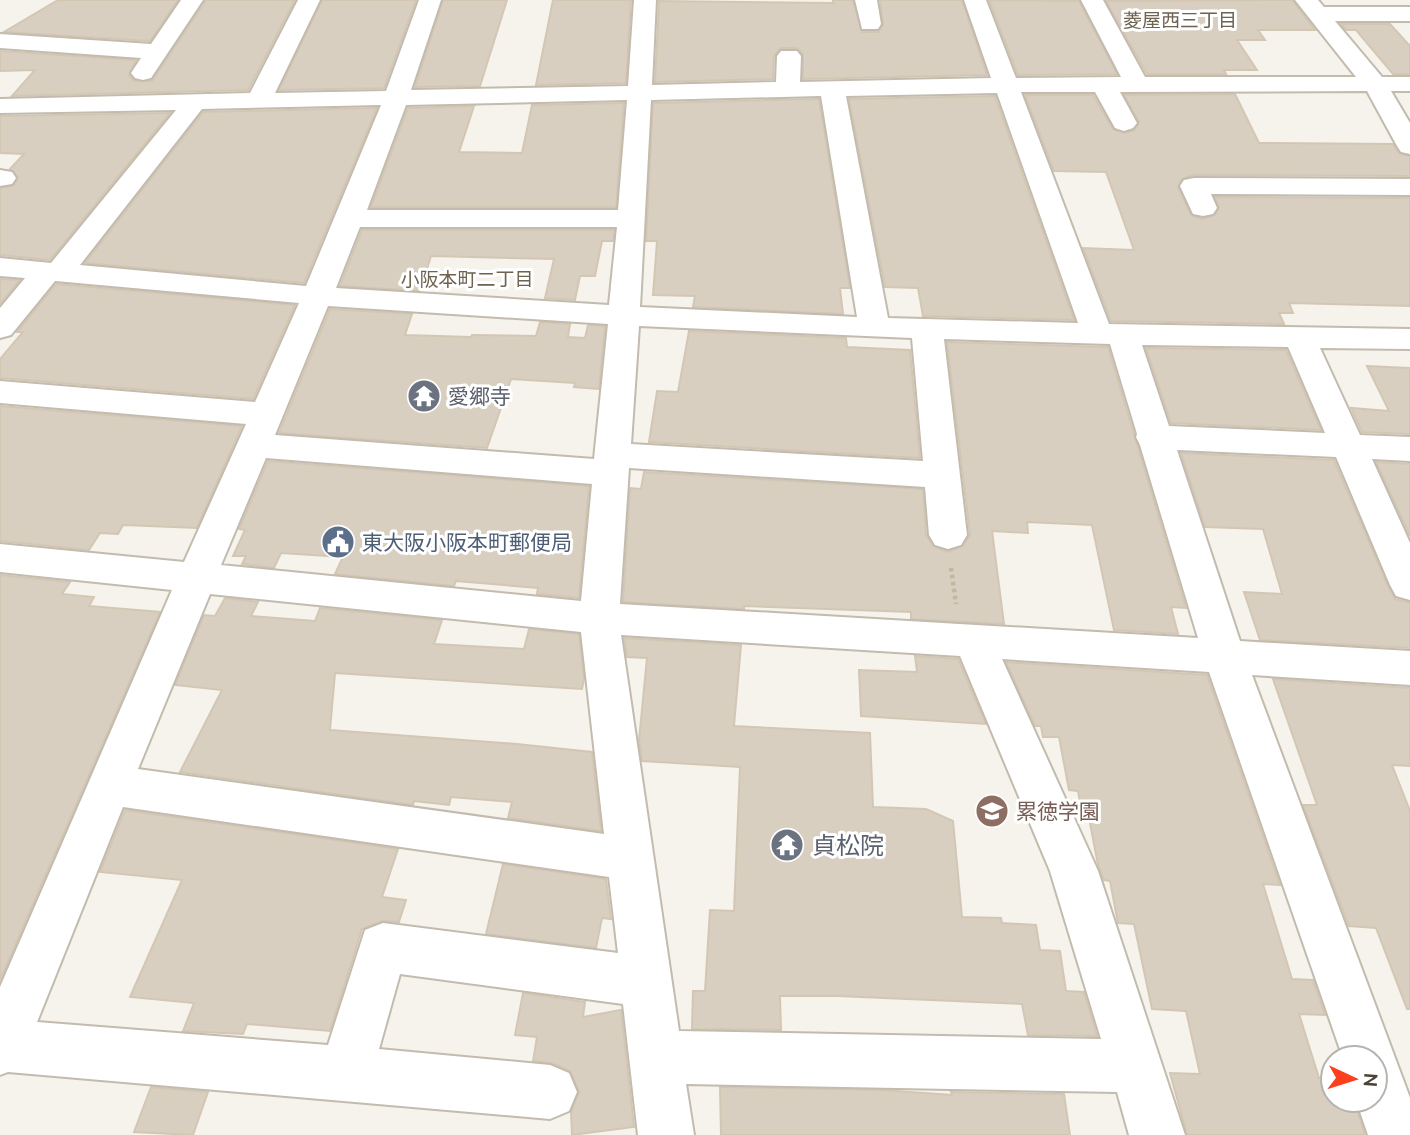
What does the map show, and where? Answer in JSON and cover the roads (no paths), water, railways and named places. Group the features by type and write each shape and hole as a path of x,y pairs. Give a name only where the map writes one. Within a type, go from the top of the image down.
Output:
{"street":[{"path":"123,104 192,0"},
{"path":"259,101 309,0"},
{"path":"430,0 398,98 318,296 196,578 1,1047 346,1073 550,1092"},
{"path":"645,0 632,218 599,618 666,1135"},
{"path":"866,0 870,24"},
{"path":"975,0 1006,85 1153,437 1224,655 1364,1044"},
{"path":"1092,0 1137,85"},
{"path":"1312,7 1410,14"},
{"path":"1312,7 1375,84 1410,146"},
{"path":"0,41 158,51"},
{"path":"788,90 789,56"},
{"path":"5,110 195,102 1006,85 1410,84"},
{"path":"1104,85 1124,123"},
{"path":"832,89 874,325"},
{"path":"0,328 53,272 195,102"},
{"path":"1203,208 1194,186 1410,187"},
{"path":"349,219 632,218"},
{"path":"0,267 318,296 624,315 1110,334 1410,339"},
{"path":"927,327 948,535"},
{"path":"1300,338 1410,585"},
{"path":"0,392 260,429 612,464 942,475"},
{"path":"1153,437 1410,449"},
{"path":"0,558 599,618 1410,668"},
{"path":"966,639 1074,872 1157,1135"},
{"path":"109,785 631,859"},
{"path":"346,1073 383,947 646,982"},
{"path":"656,1057 1135,1066"},
{"path":"1389,1114 1396,1135"}],"place":[{"name":"愛郷寺","path":"424,396"},
{"name":"東大阪小阪本町郵便局","path":"338,542"},
{"name":"累徳学園","path":"992,811"},
{"name":"貞松院","path":"787,845"}],"district":[{"name":"菱屋西三丁目","path":"1180,20"},
{"name":"小阪本町二丁目","path":"467,279"}]}
